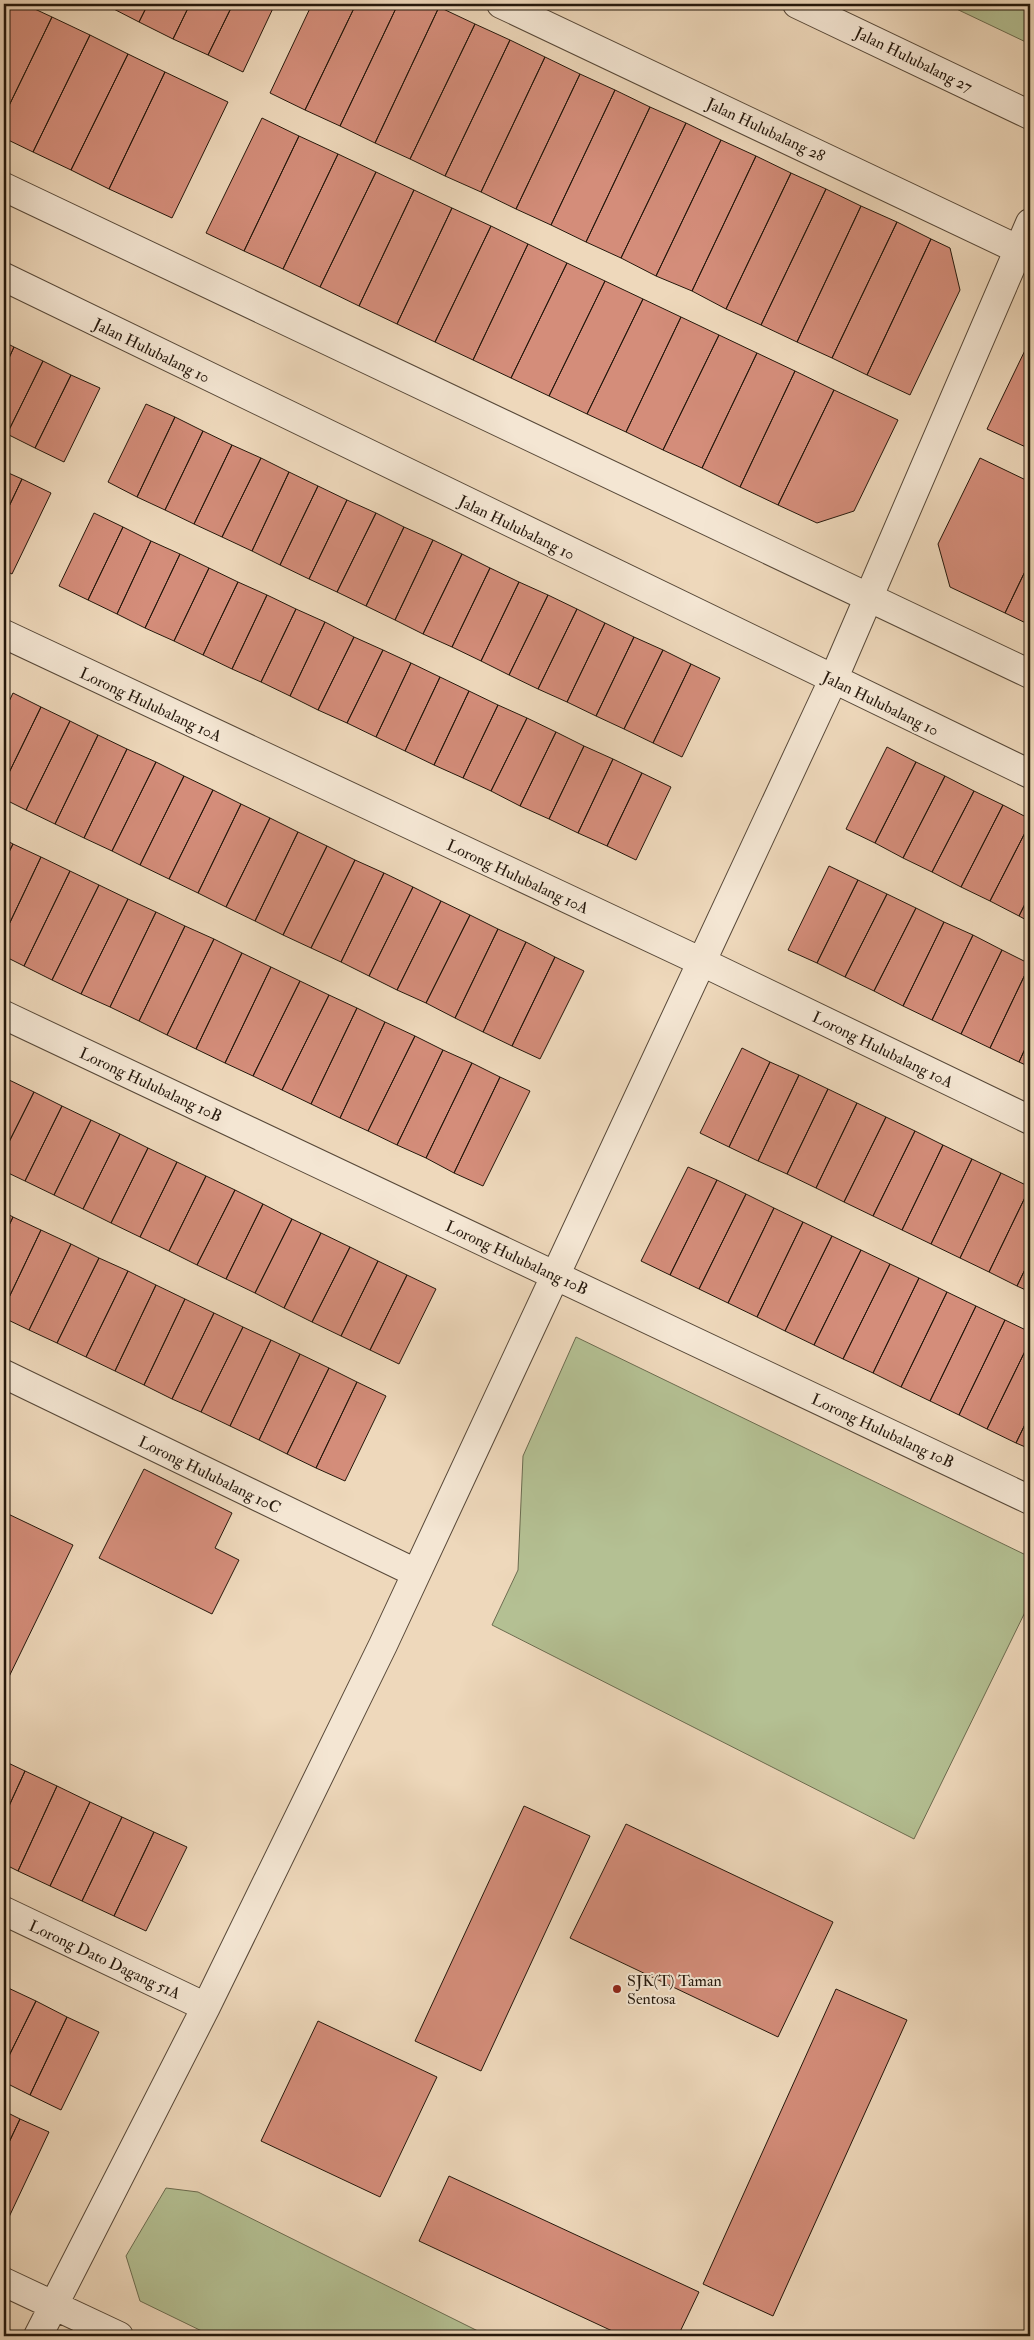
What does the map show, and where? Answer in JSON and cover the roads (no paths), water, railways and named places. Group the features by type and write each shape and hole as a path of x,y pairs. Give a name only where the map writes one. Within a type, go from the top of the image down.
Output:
{"street":[{"name":"Jalan Hulubalang 28","path":"501,4 1025,252"},
{"name":"Jalan Hulubalang 27","path":"797,4 1030,115"},
{"path":"4,187 1030,674"},
{"path":"38,2336 206,2007 416,1573 833,680 1025,252 1030,223"},
{"name":"Jalan Hulubalang 10","path":"4,277 1030,774"},
{"name":"Lorong Hulubalang 10A","path":"4,634 702,962 1030,1120"},
{"name":"Lorong Hulubalang 10B","path":"4,1015 1030,1500"},
{"name":"Lorong Hulubalang 10C","path":"4,1374 416,1573"},
{"name":"Lorong Dato Dagang 51A","path":"4,1911 206,2007"},
{"path":"4,2282 119,2336"}],"place":[{"name":"SJK(T) Taman Sentosa","path":"617,1989"}]}
